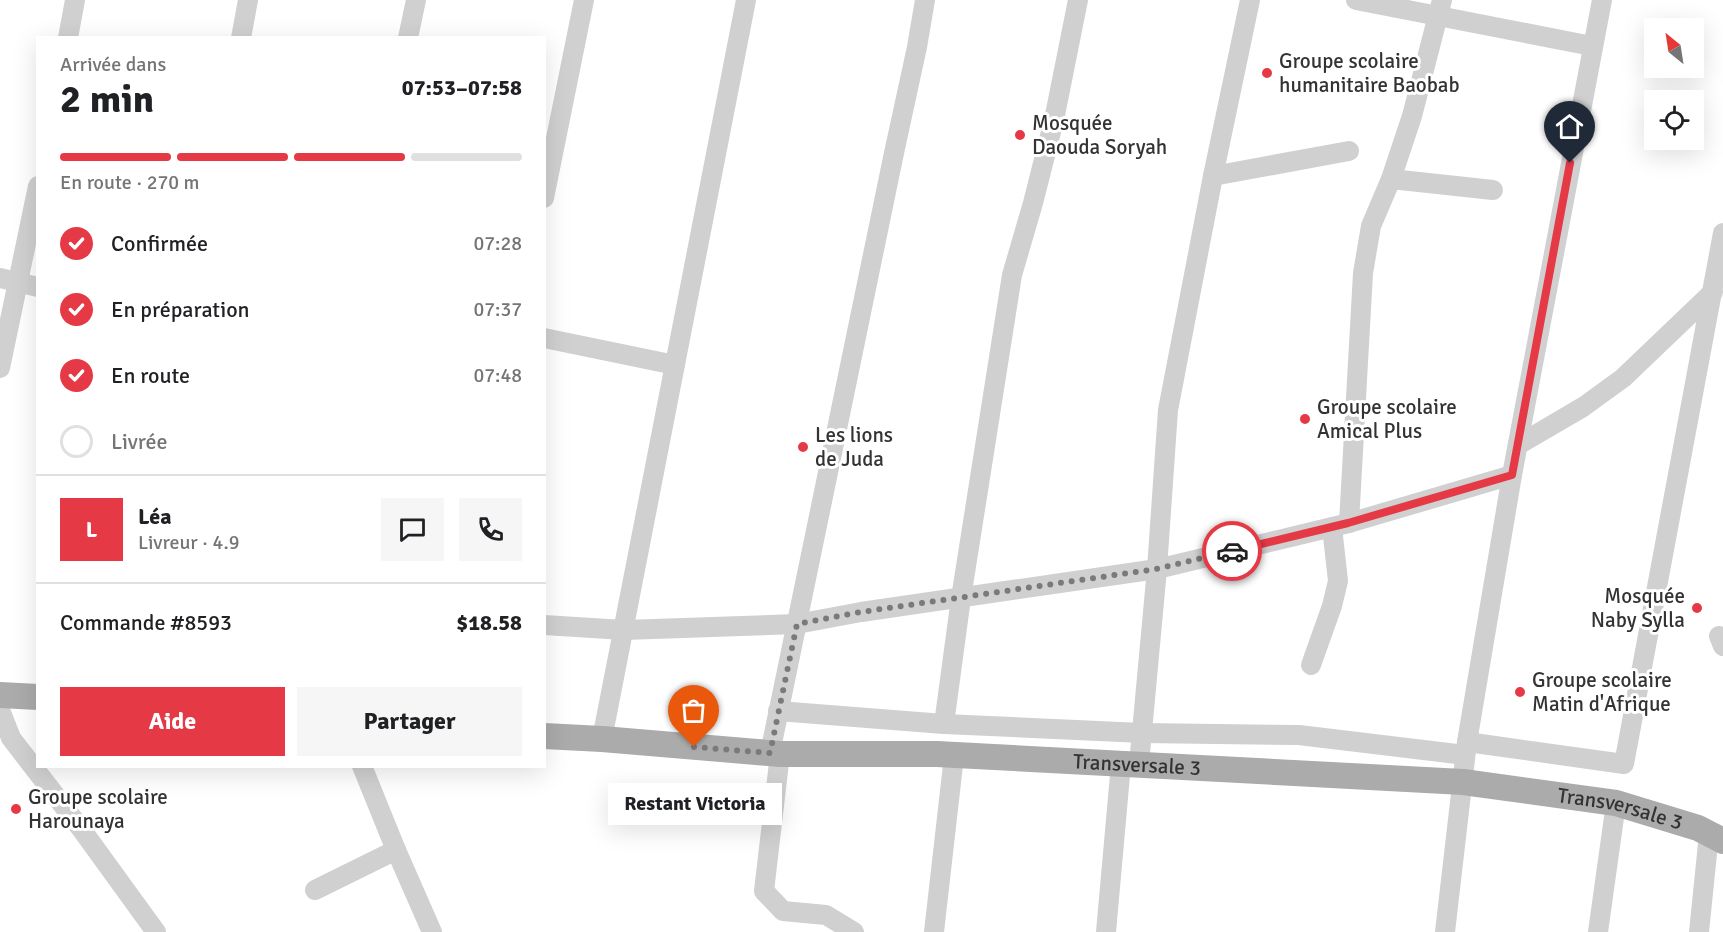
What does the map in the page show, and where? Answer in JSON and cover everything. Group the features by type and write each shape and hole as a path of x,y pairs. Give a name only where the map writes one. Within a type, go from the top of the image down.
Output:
{"main road":[{"path":"0,695 36,697"},
{"name":"Transversale 3","path":"546,736 775,753 954,756 1463,782 1616,803 1698,828 1716,838"}],"street":[{"path":"68,36 75,0"},
{"path":"241,36 248,0"},
{"path":"408,36 416,0"},
{"path":"546,188 584,0"},
{"path":"602,739 746,0"},
{"path":"854,932 826,915 783,911 764,891 778,711 925,0"},
{"path":"944,724 961,598 1012,275 1054,120 1078,0"},
{"path":"1106,932 1130,764 1142,733 1168,410 1250,0"},
{"path":"1356,0 1440,8 1592,46"},
{"path":"1445,932 1466,748 1512,475 1602,0"},
{"path":"1311,665 1332,606 1338,580 1340,525 1363,273 1371,226 1391,179 1412,116 1440,8"},
{"path":"1213,176 1349,151"},
{"path":"1391,179 1493,190"},
{"path":"0,368 9,280 36,192"},
{"path":"778,711 944,724 1142,733 1299,735 1466,748 1624,764 1717,288 1723,233"},
{"path":"9,280 36,287"},
{"path":"1518,445 1583,407 1623,378 1717,288"},
{"path":"546,338 675,365"},
{"path":"546,626 624,630 797,624 861,612 1156,569 1340,525 1512,475"},
{"path":"0,710 11,738 156,932"},
{"path":"934,932 954,756"},
{"path":"363,768 432,932"},
{"path":"1599,932 1616,803"},
{"path":"1699,932 1716,838"},
{"path":"315,890 396,850"}],"way so far":[{"path":"694,747 770,753 797,624 861,612 1156,569 1232,551"}],"place":[{"name":"Groupe scolaire humanitaire Baobab","path":"1267,73"},
{"name":"Mosquée Daouda Soryah","path":"1020,135"},
{"name":"Groupe scolaire Amical Plus","path":"1305,419"},
{"name":"Les lions de Juda","path":"803,447"},
{"name":"Mosquée Naby Sylla","path":"1697,608"},
{"name":"Groupe scolaire Matin d'Afrique","path":"1520,692"},
{"name":"Restant Victoria","path":"694,747"},
{"name":"Groupe scolaire Harounaya","path":"16,809"}],"route":[{"path":"1232,551 1348,523 1512,475 1570,163"}]}
